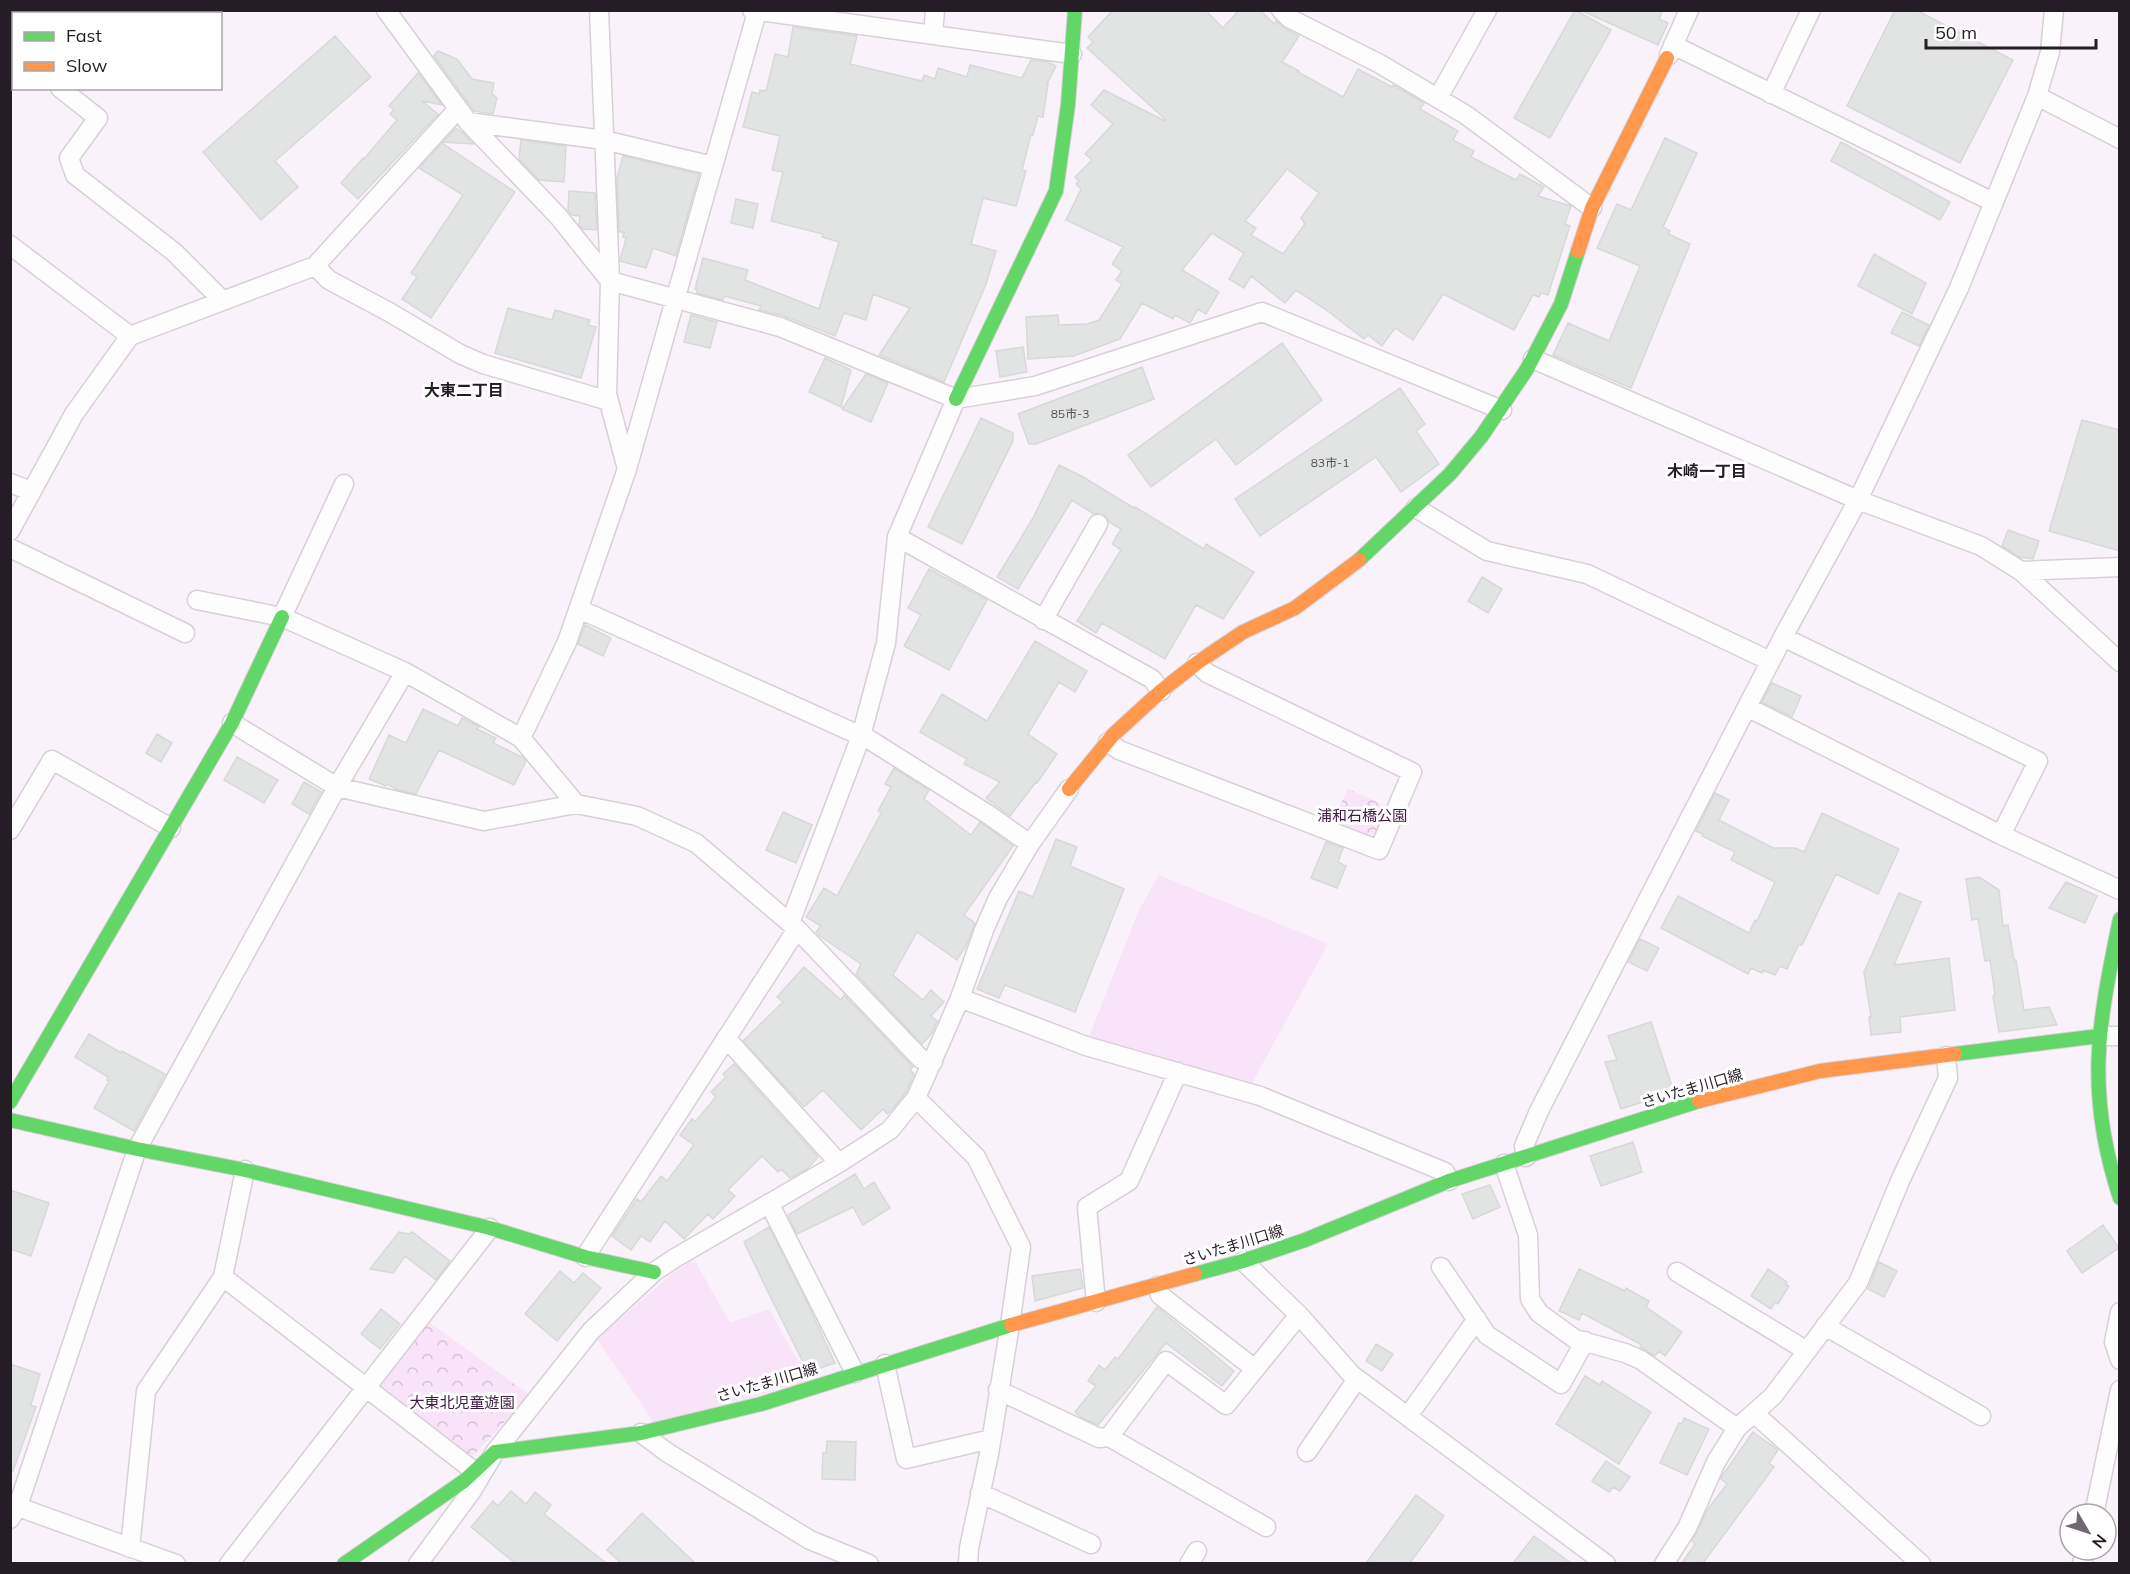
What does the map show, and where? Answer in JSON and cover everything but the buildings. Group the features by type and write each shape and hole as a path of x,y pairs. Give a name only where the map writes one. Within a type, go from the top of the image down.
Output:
{"street":[{"path":"386,10 463,116 558,216 610,281 780,327 956,399 1035,386 1262,312 1502,410"},
{"path":"599,10 610,281 607,394 627,469"},
{"path":"933,35 935,10"},
{"path":"585,1257 726,1038 794,926 861,736 886,644 897,537 956,399 1056,191 1075,10"},
{"path":"1281,10 1289,18 1380,64 1466,115 1592,208"},
{"path":"1438,98 1487,10"},
{"path":"1771,94 1811,10"},
{"path":"1527,1157 1524,1146 1539,1111 1770,661 1858,500 1959,288 2037,96 2050,52 2054,10"},
{"path":"521,738 567,642 627,469 755,11 1072,54"},
{"path":"418,1563 471,1492 495,1452 591,1331 654,1272 890,1131 916,1098 933,1062 998,898 1030,844 1069,789 1108,742 1161,691 1197,663 1243,632 1295,608 1351,567 1450,474 1502,410 1533,359 1561,304 1592,208 1670,51 1687,11"},
{"path":"1670,51 1771,94 1993,202"},
{"path":"63,90 98,118 69,159 75,175 174,252 223,301"},
{"path":"2037,96 2120,139"},
{"path":"463,116 604,140 712,166"},
{"path":"10,531 74,414 130,336 315,266 463,116"},
{"path":"10,245 130,336"},
{"path":"315,266 329,280 460,354 483,364 609,401"},
{"path":"1533,359 1858,500 1981,546 2021,571 2120,662"},
{"path":"10,483 31,491"},
{"path":"10,1102 232,723 344,484"},
{"path":"1416,508 1487,551 1587,574 1770,661"},
{"path":"1043,620 1098,524"},
{"path":"897,537 1152,680 1161,691"},
{"path":"10,548 184,633"},
{"path":"2021,571 2120,567"},
{"path":"197,600 282,617 405,672 521,738 576,804"},
{"path":"579,609 861,736 1030,844"},
{"path":"1783,637 2038,761 2001,835"},
{"path":"1108,742 1119,750 1379,850 1412,772 1207,673 1197,663"},
{"path":"176,1563 13,1510 137,1149 337,787 405,672"},
{"path":"1747,707 2001,835 2120,890"},
{"path":"232,723 337,787 484,820 576,804 637,816 696,843 794,926 921,1059 933,1062"},
{"path":"10,831 52,760 171,828"},
{"path":"2120,920 2113,986 2099,1036 2097,1074 2099,1113 2106,1154 2120,1198"},
{"path":"960,998 1086,1046 1260,1096 1445,1172 1449,1181"},
{"path":"2099,1036 2120,1036"},
{"name":"さいたま川口線","path":"495,1452 641,1432 761,1404 1010,1325 1243,1261 1305,1240 1449,1181 1708,1098 1820,1071 2099,1036"},
{"path":"726,1038 839,1163"},
{"path":"1664,1563 1687,1528 1716,1462 1737,1428 1773,1396 1858,1283 1900,1181 1948,1078 1946,1056"},
{"path":"1096,1302 1087,1207 1129,1180 1178,1072"},
{"path":"916,1098 976,1157 1020,1246 1010,1325 968,1563"},
{"path":"10,1119 137,1149 245,1170 490,1228 585,1257 654,1272"},
{"path":"1504,1164 1528,1235 1530,1299 1539,1312 1575,1339 1625,1353 1641,1360 1737,1428"},
{"path":"130,1548 146,1391 223,1277 245,1170"},
{"path":"769,1203 855,1373"},
{"path":"229,1563 367,1389 490,1228"},
{"path":"1243,1261 1299,1315 1357,1378 1606,1563"},
{"path":"1441,1267 1487,1335 1561,1384 1585,1341"},
{"path":"1677,1272 1806,1351"},
{"path":"223,1277 474,1472"},
{"path":"1157,1286 1160,1295 1255,1369"},
{"path":"2120,1312 2114,1342 2120,1360"},
{"path":"1109,1437 1166,1361 1226,1405 1299,1315"},
{"path":"1408,1416 1477,1319"},
{"path":"1825,1326 1981,1416"},
{"path":"885,1364 906,1459 991,1439"},
{"path":"1307,1452 1357,1378"},
{"path":"998,1390 1099,1438 1109,1437 1266,1527"},
{"path":"2097,1502 2120,1390"},
{"path":"1754,1413 1921,1563"},
{"path":"641,1432 668,1453 810,1540 869,1563"},
{"path":"344,1563 464,1481 495,1452"},
{"path":"980,1494 1091,1544"}],"green space":[{"name":"浦和石橋公園","path":"1348,789 1392,809 1378,839 1361,835 1332,822"},
{"path":"1159,875 1328,944 1252,1083 1088,1040 1138,912"},
{"path":"694,1259 730,1323 769,1309 809,1381 654,1423 597,1339 673,1273"},
{"name":"大東北児童遊園","path":"426,1320 530,1395 466,1461 373,1389"}],"traffic: fast":[{"path":"956,399 1056,191 1068,105 1075,10"},
{"path":"1359,560 1450,474 1481,437 1527,369 1561,304 1578,251"},
{"path":"10,1102 232,723 282,617"},
{"path":"2120,919 2106,992 2099,1058 2102,1125 2120,1198"},
{"path":"1955,1054 2099,1036"},
{"path":"1195,1274 1305,1240 1449,1181 1699,1101"},
{"path":"10,1120 137,1149 245,1170 490,1228 585,1257 654,1272"},
{"path":"344,1564 464,1481 495,1452 641,1433 761,1404 1011,1325"}],"traffic: slow":[{"path":"1578,251 1592,208 1667,58"},
{"path":"1069,789 1113,735 1161,691 1243,632 1295,608 1359,560"},
{"path":"1699,1101 1820,1071 1955,1054"},
{"path":"1011,1325 1195,1274"}],"district":[{"name":"大東二丁目","path":"464,390"},
{"name":"木崎一丁目","path":"1707,471"}]}
